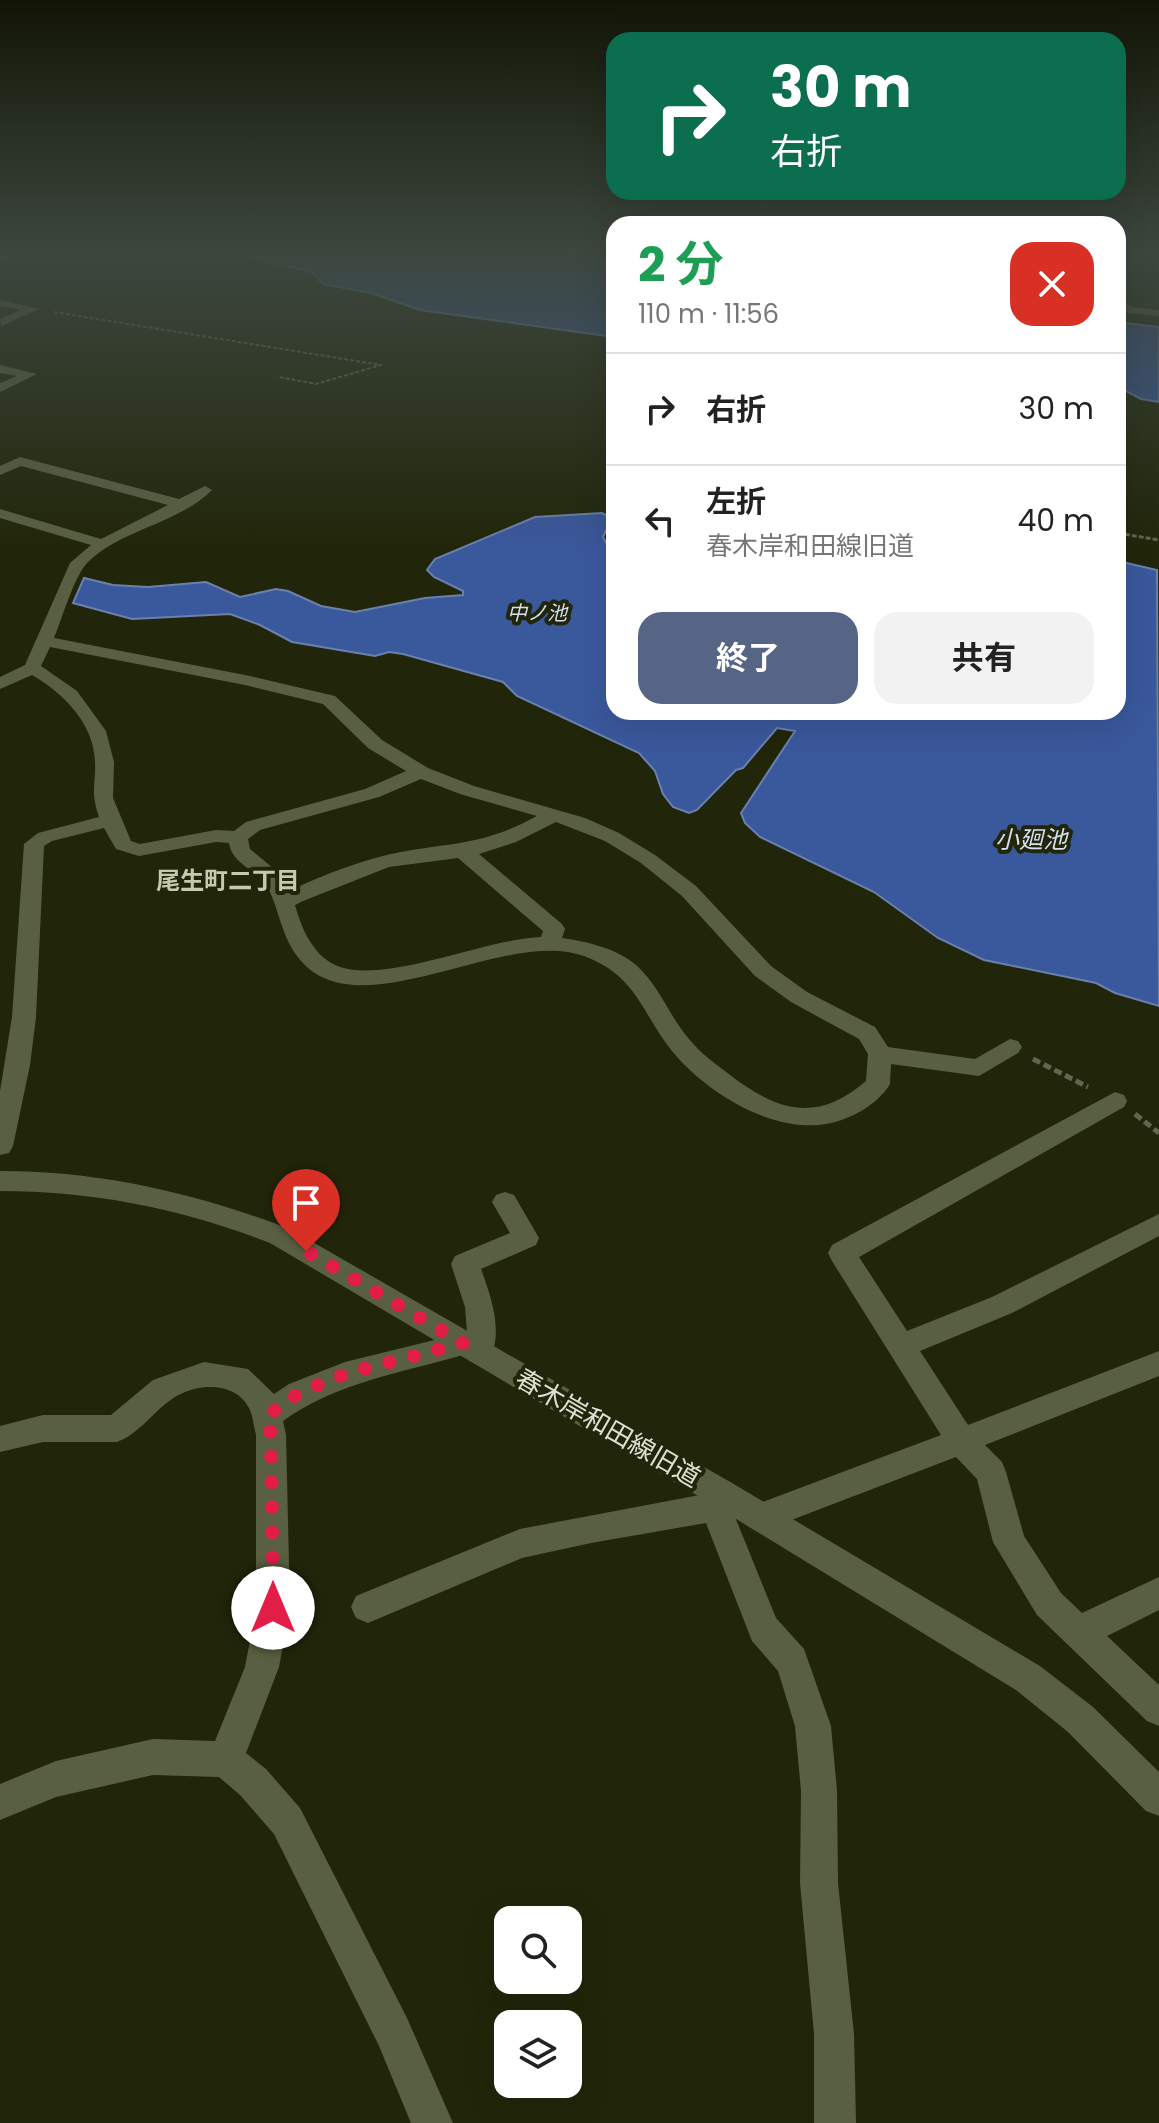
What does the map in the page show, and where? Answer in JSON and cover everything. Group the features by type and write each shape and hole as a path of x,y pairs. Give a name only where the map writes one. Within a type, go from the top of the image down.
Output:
{"street":[{"path":"0,369 31,374 0,388"},
{"path":"0,471 20,461 181,504"},
{"path":"0,684 32,668 78,563 102,544 205,490"},
{"path":"0,513 102,544"},
{"path":"0,527 17,518"},
{"path":"44,641 245,680 329,700 375,744 421,772 612,837 648,859 689,891 763,971 799,997 867,1033 880,1054 878,1084 859,1104 828,1116 799,1118 767,1109 729,1087 684,1049 633,973 614,960 579,947 550,942 511,945 402,975 360,977 331,972 310,957 297,937 277,883 240,851 238,837"},
{"path":"32,668 52,678 73,696 94,723 105,766 102,781 110,820 123,845 139,850 216,836 238,837 253,826 372,793 421,772"},
{"path":"284,902 312,887 382,862 463,851 528,830 553,815"},
{"path":"0,1146 18,1065 24,1017 34,844 45,837 110,820"},
{"path":"463,851 554,929 550,942"},
{"path":"880,1054 979,1068 1010,1047"},
{"path":"1115,1101 842,1253 961,1441 991,1472 1009,1542 1049,1604 1159,1709"},
{"name":"春木岸和田線旧道","path":"0,1181 50,1182 119,1190 243,1221 280,1236 471,1348 718,1500 760,1517 1058,1698 1159,1798"},
{"path":"267,1416 299,1393 345,1374 471,1348 483,1327 481,1311 465,1264 526,1238 505,1202"},
{"path":"901,1346 1002,1305 1159,1224"},
{"path":"760,1517 1159,1363"},
{"path":"0,1439 27,1429 68,1425 117,1429 163,1389 204,1374 238,1378 263,1402 271,1435 273,1608 262,1667 226,1759"},
{"path":"368,1607 520,1544 718,1500 764,1629 792,1661 813,1726 819,1791 819,1883 834,2034 835,2123"},
{"path":"1077,1633 1159,1593"},
{"path":"0,1802 56,1779 153,1757 226,1759 253,1782 287,1821 393,2032 432,2123"}],"path":[{"path":"279,377 316,384 381,365 301,352"},
{"path":"1126,534 1159,540"}],"water":[{"path":"1126,352 1159,352 1159,402 1141,399 1126,391"},
{"name":"小廻池","path":"606,515 603,537 606,542 606,720 1126,720 1126,563 1157,570 1159,1006 1115,993 1096,983 984,960 938,938 874,892 760,837 745,823 741,813 795,731 777,728 743,768 736,770 697,810 689,813 673,807 663,794 655,771 639,753 517,696 503,682 403,654 389,652 375,656 292,642 230,614 132,619 73,603 84,578 113,585 148,587 206,582 240,597 276,589 321,606 355,612 425,598 463,595 463,591 434,577 427,570 435,559 535,517"}],"district":[{"name":"尾生町二丁目","path":"228,881"}],"route":[{"path":"273,1608 271,1435 267,1416 299,1393 345,1374 463,1343 306,1251"}],"water label":[{"name":"中ノ池","path":"537,613"}]}
